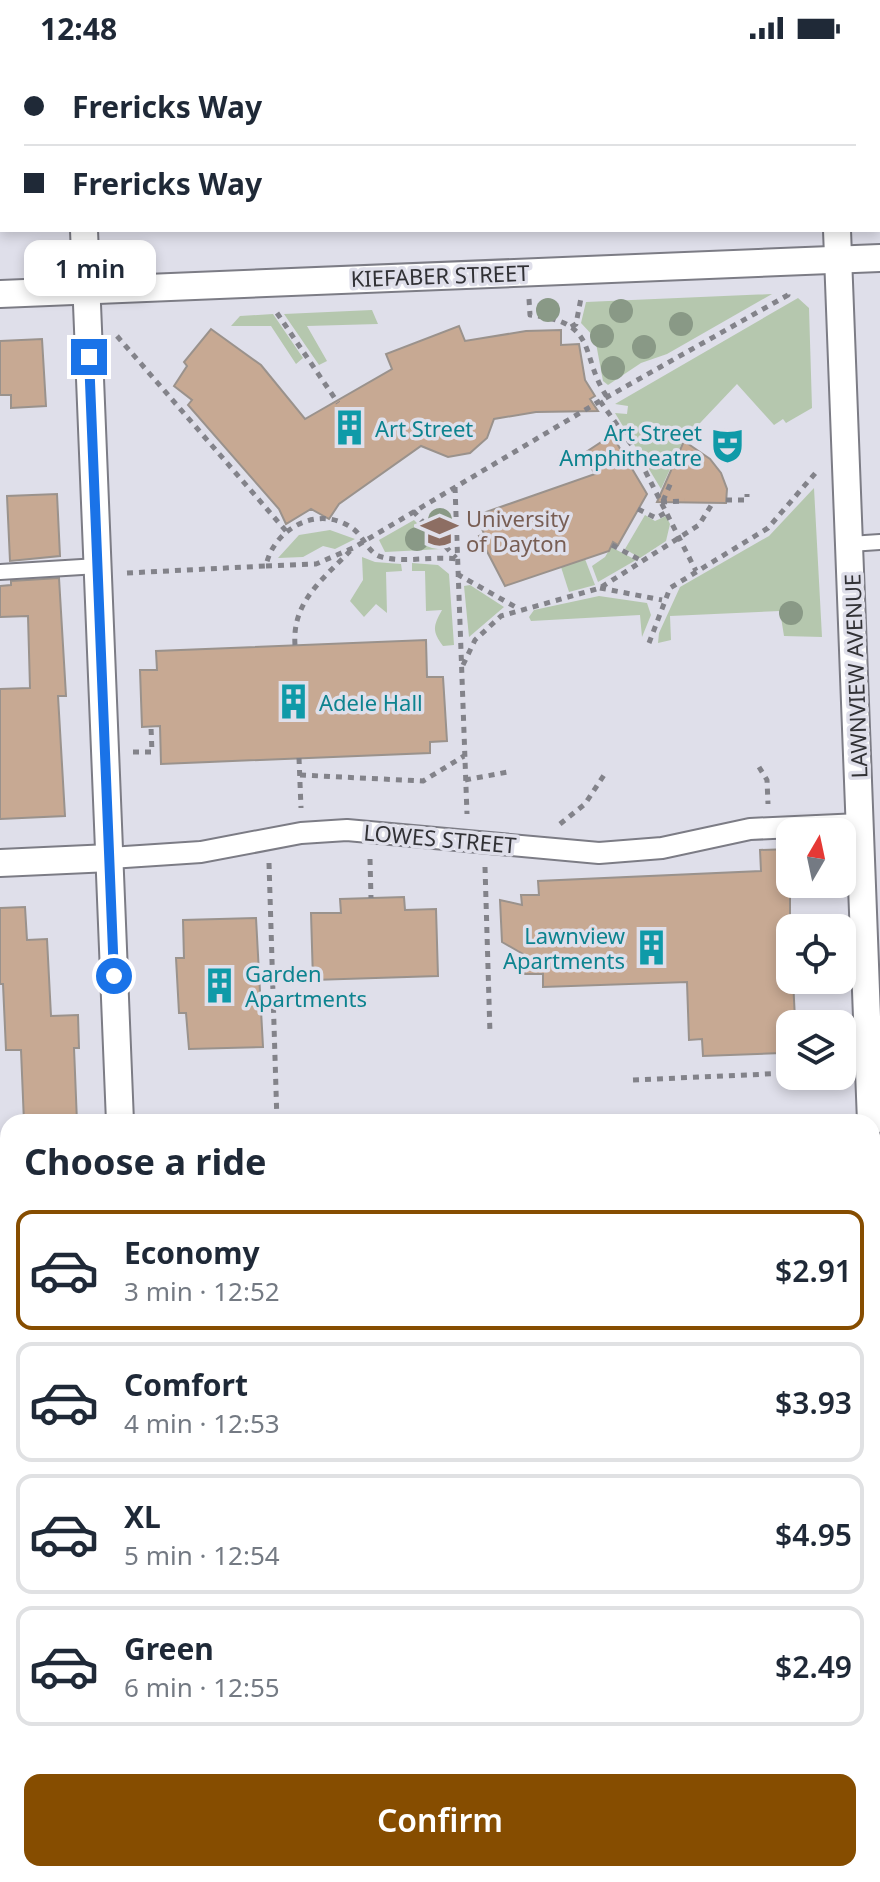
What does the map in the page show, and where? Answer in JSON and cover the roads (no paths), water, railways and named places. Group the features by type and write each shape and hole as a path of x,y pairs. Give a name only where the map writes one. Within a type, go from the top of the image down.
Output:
{"street":[{"path":"84,232 120,1114"},
{"name":"LAWNVIEW AVENUE","path":"837,232 850,544 870,824 874,1109"},
{"name":"KIEFABER STREET","path":"0,294 880,258"},
{"name":"LOWES STREET","path":"0,863 191,853 301,833 369,830 581,852 618,852 769,829 870,824"}],"lane":[{"path":"850,544 880,542"},
{"path":"0,572 98,566"}],"place":[{"name":"Art Street","path":"349,428"},
{"name":"Art Street Amphitheatre","path":"728,445"},
{"name":"University of Dayton","path":"440,531"},
{"name":"Adele Hall","path":"293,702"},
{"name":"Lawnview Apartments","path":"651,948"},
{"name":"Garden Apartments","path":"219,986"}]}
